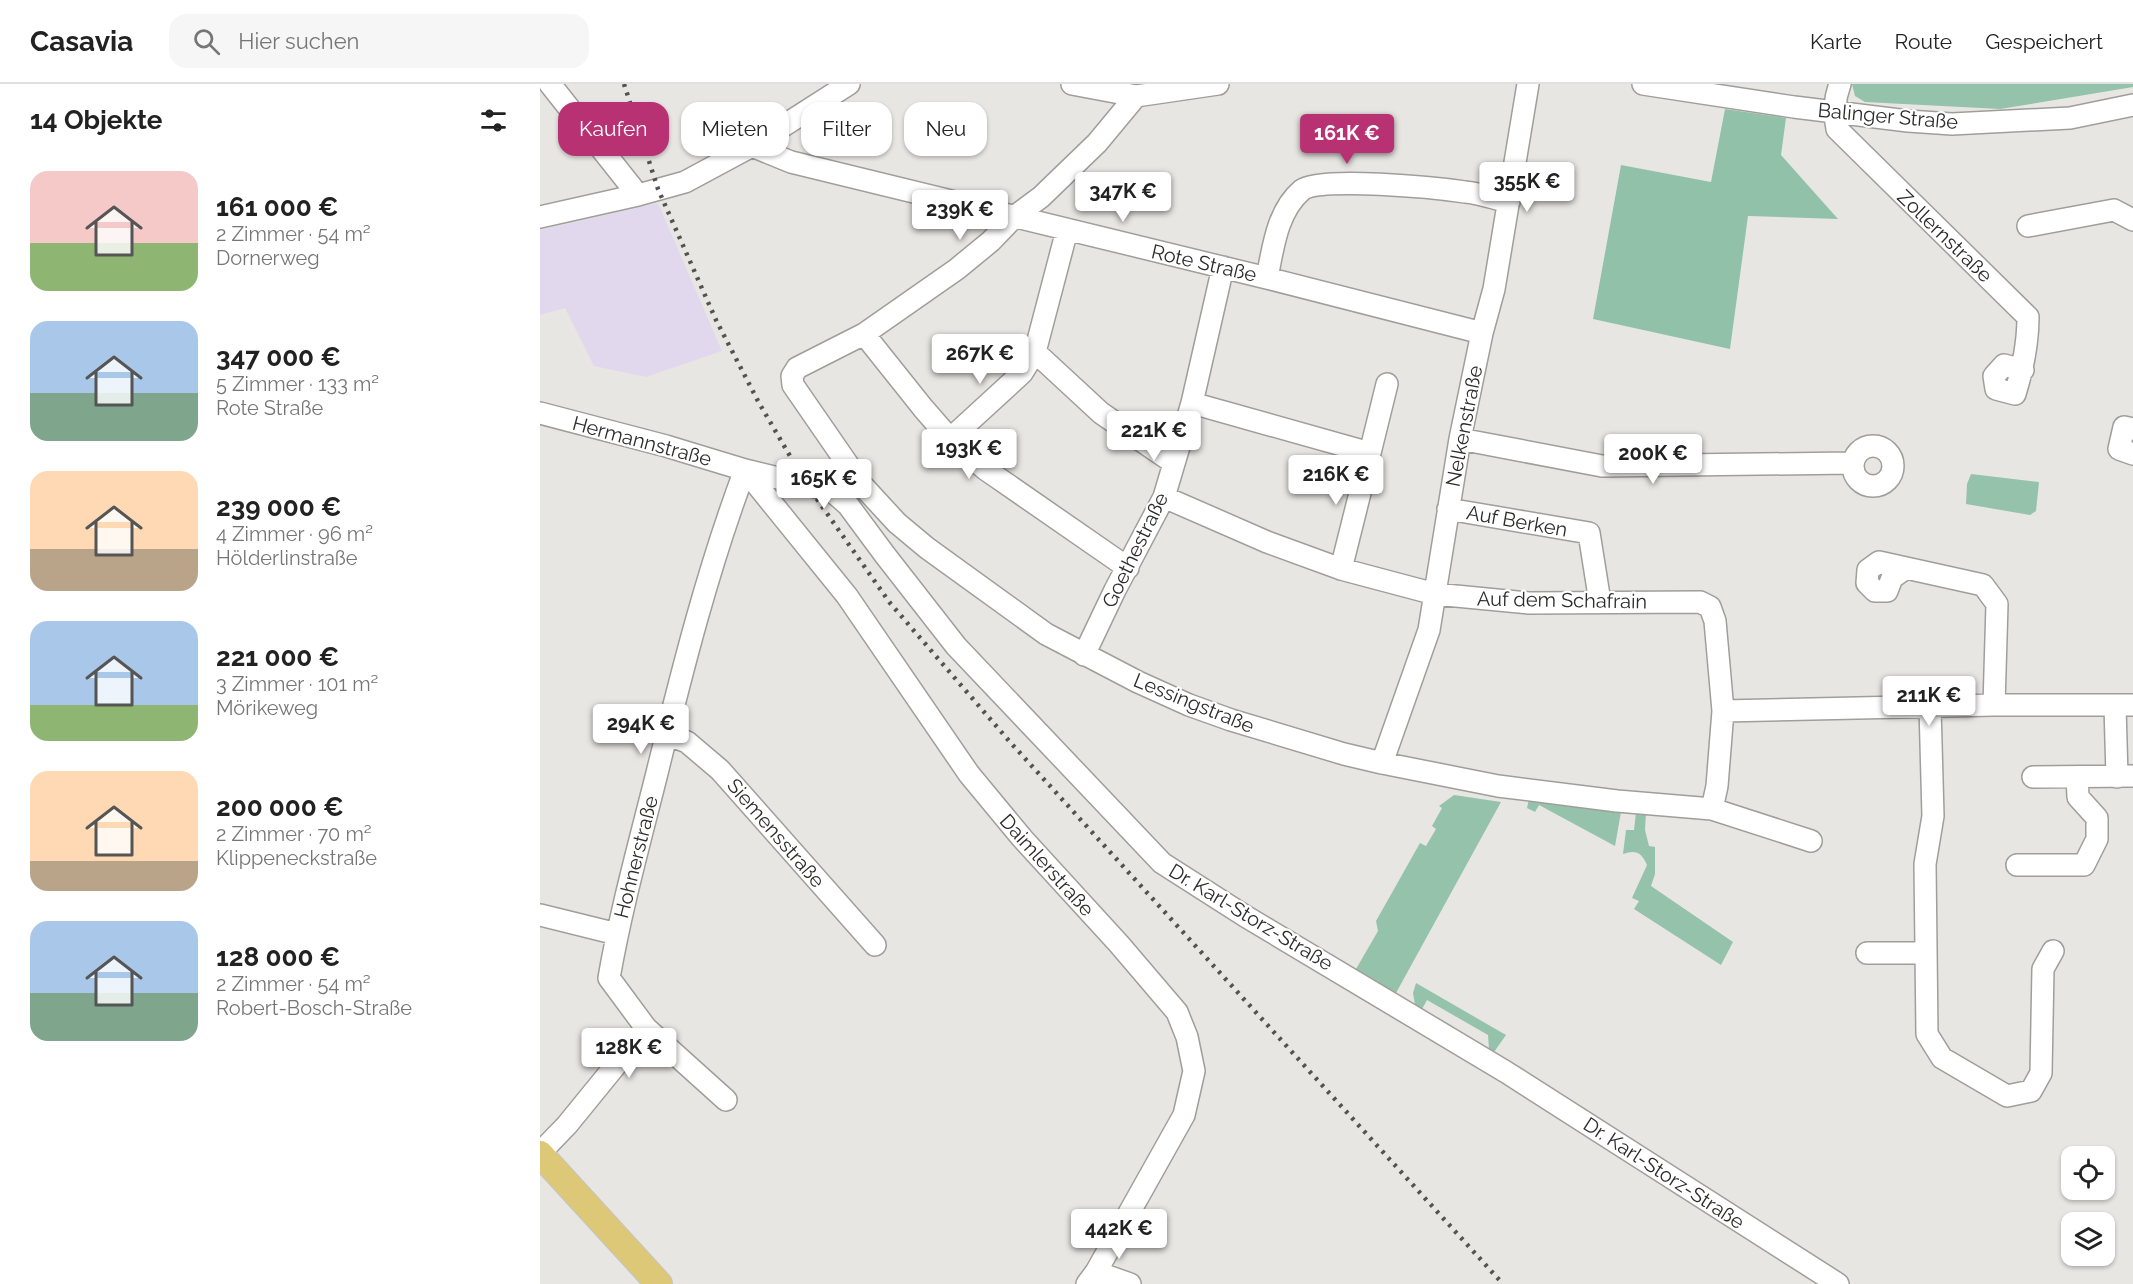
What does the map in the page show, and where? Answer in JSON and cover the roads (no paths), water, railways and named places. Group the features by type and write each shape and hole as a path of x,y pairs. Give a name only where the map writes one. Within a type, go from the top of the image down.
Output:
{"main road":[{"path":"540,1153 659,1284"}],"street":[{"path":"550,84 642,194"},
{"path":"789,122 849,84"},
{"path":"1072,84 1136,96 1218,84"},
{"name":"Nelkenstraße","path":"1382,763 1429,630 1461,439 1482,333 1494,289 1528,84"},
{"name":"Balinger Straße","path":"1643,84 1834,112 1952,124 2070,118 2133,105"},
{"path":"1834,112 1836,94 1840,84"},
{"path":"1128,568 985,468 950,439 864,334 991,241 1014,217 1041,197 1083,158 1136,96"},
{"name":"Zollernstraße","path":"1834,112 1837,129 1849,142 2028,316 2028,338 2023,369"},
{"path":"540,217 685,182 733,156"},
{"name":"Rote Straße","path":"776,156 791,162 1223,267 1482,333"},
{"path":"1267,278 1276,233 1288,204 1304,188 1323,184 1390,185 1467,192 1509,202"},
{"path":"2028,226 2114,210 2133,220"},
{"path":"950,439 1022,373 1035,352 1067,230"},
{"name":"Goethestraße","path":"1084,655 1164,497 1192,403 1223,267"},
{"name":"Lessingstraße","path":"864,334 797,368 792,376 793,385 833,446 862,485 897,523 927,548 1046,634 1084,655 1189,705 1276,735 1382,763 1498,786 1617,801 1712,809 1811,841"},
{"path":"1035,352 1101,413 1174,463"},
{"path":"1341,569 1387,384"},
{"path":"1192,403 1370,453"},
{"name":"Hermannstraße","path":"540,413 666,446 745,470"},
{"path":"2133,429 2124,427 2118,449 2133,454"},
{"path":"1461,439 1602,466 1851,463"},
{"name":"Hohnerstraße","path":"726,1100 646,1028 609,978 616,934 666,734 723,528 745,470"},
{"name":"Daimlerstraße","path":"745,470 847,596 969,774 1022,838 1119,944 1177,1012 1187,1037 1194,1071 1184,1115 1091,1278"},
{"name":"Dr. Karl-Storz-Straße","path":"745,470 831,491 848,505 956,646 1162,863 1245,916 1506,1072 1838,1284"},
{"name":"Auf dem Schafrain","path":"1164,497 1267,542 1341,569 1435,594 1529,603 1700,602 1710,607 1714,621 1723,711"},
{"name":"Auf Berken","path":"1448,509 1589,533 1600,602"},
{"path":"1906,568 1983,585 1997,604 1994,705"},
{"path":"1712,809 1717,786 1723,711 1994,705 2124,706 2125,777 2033,777"},
{"path":"1930,708 1933,816 1925,864 1927,1034 1942,1058 2007,1096 2031,1091 2041,1073 2043,969 2053,951"},
{"name":"Siemensstraße","path":"666,734 687,742 720,770 875,945"},
{"path":"2017,865 2084,865 2097,839 2097,818 2078,797 2077,777"},
{"path":"540,915 616,934"},
{"path":"1867,953 1926,952"},
{"path":"540,1153 567,1125 646,1028"},
{"path":"1091,1278 1130,1284"}],"railway":[{"path":"624,84 658,189 716,320 759,403 807,485 890,603 1010,742 1503,1284"}]}
